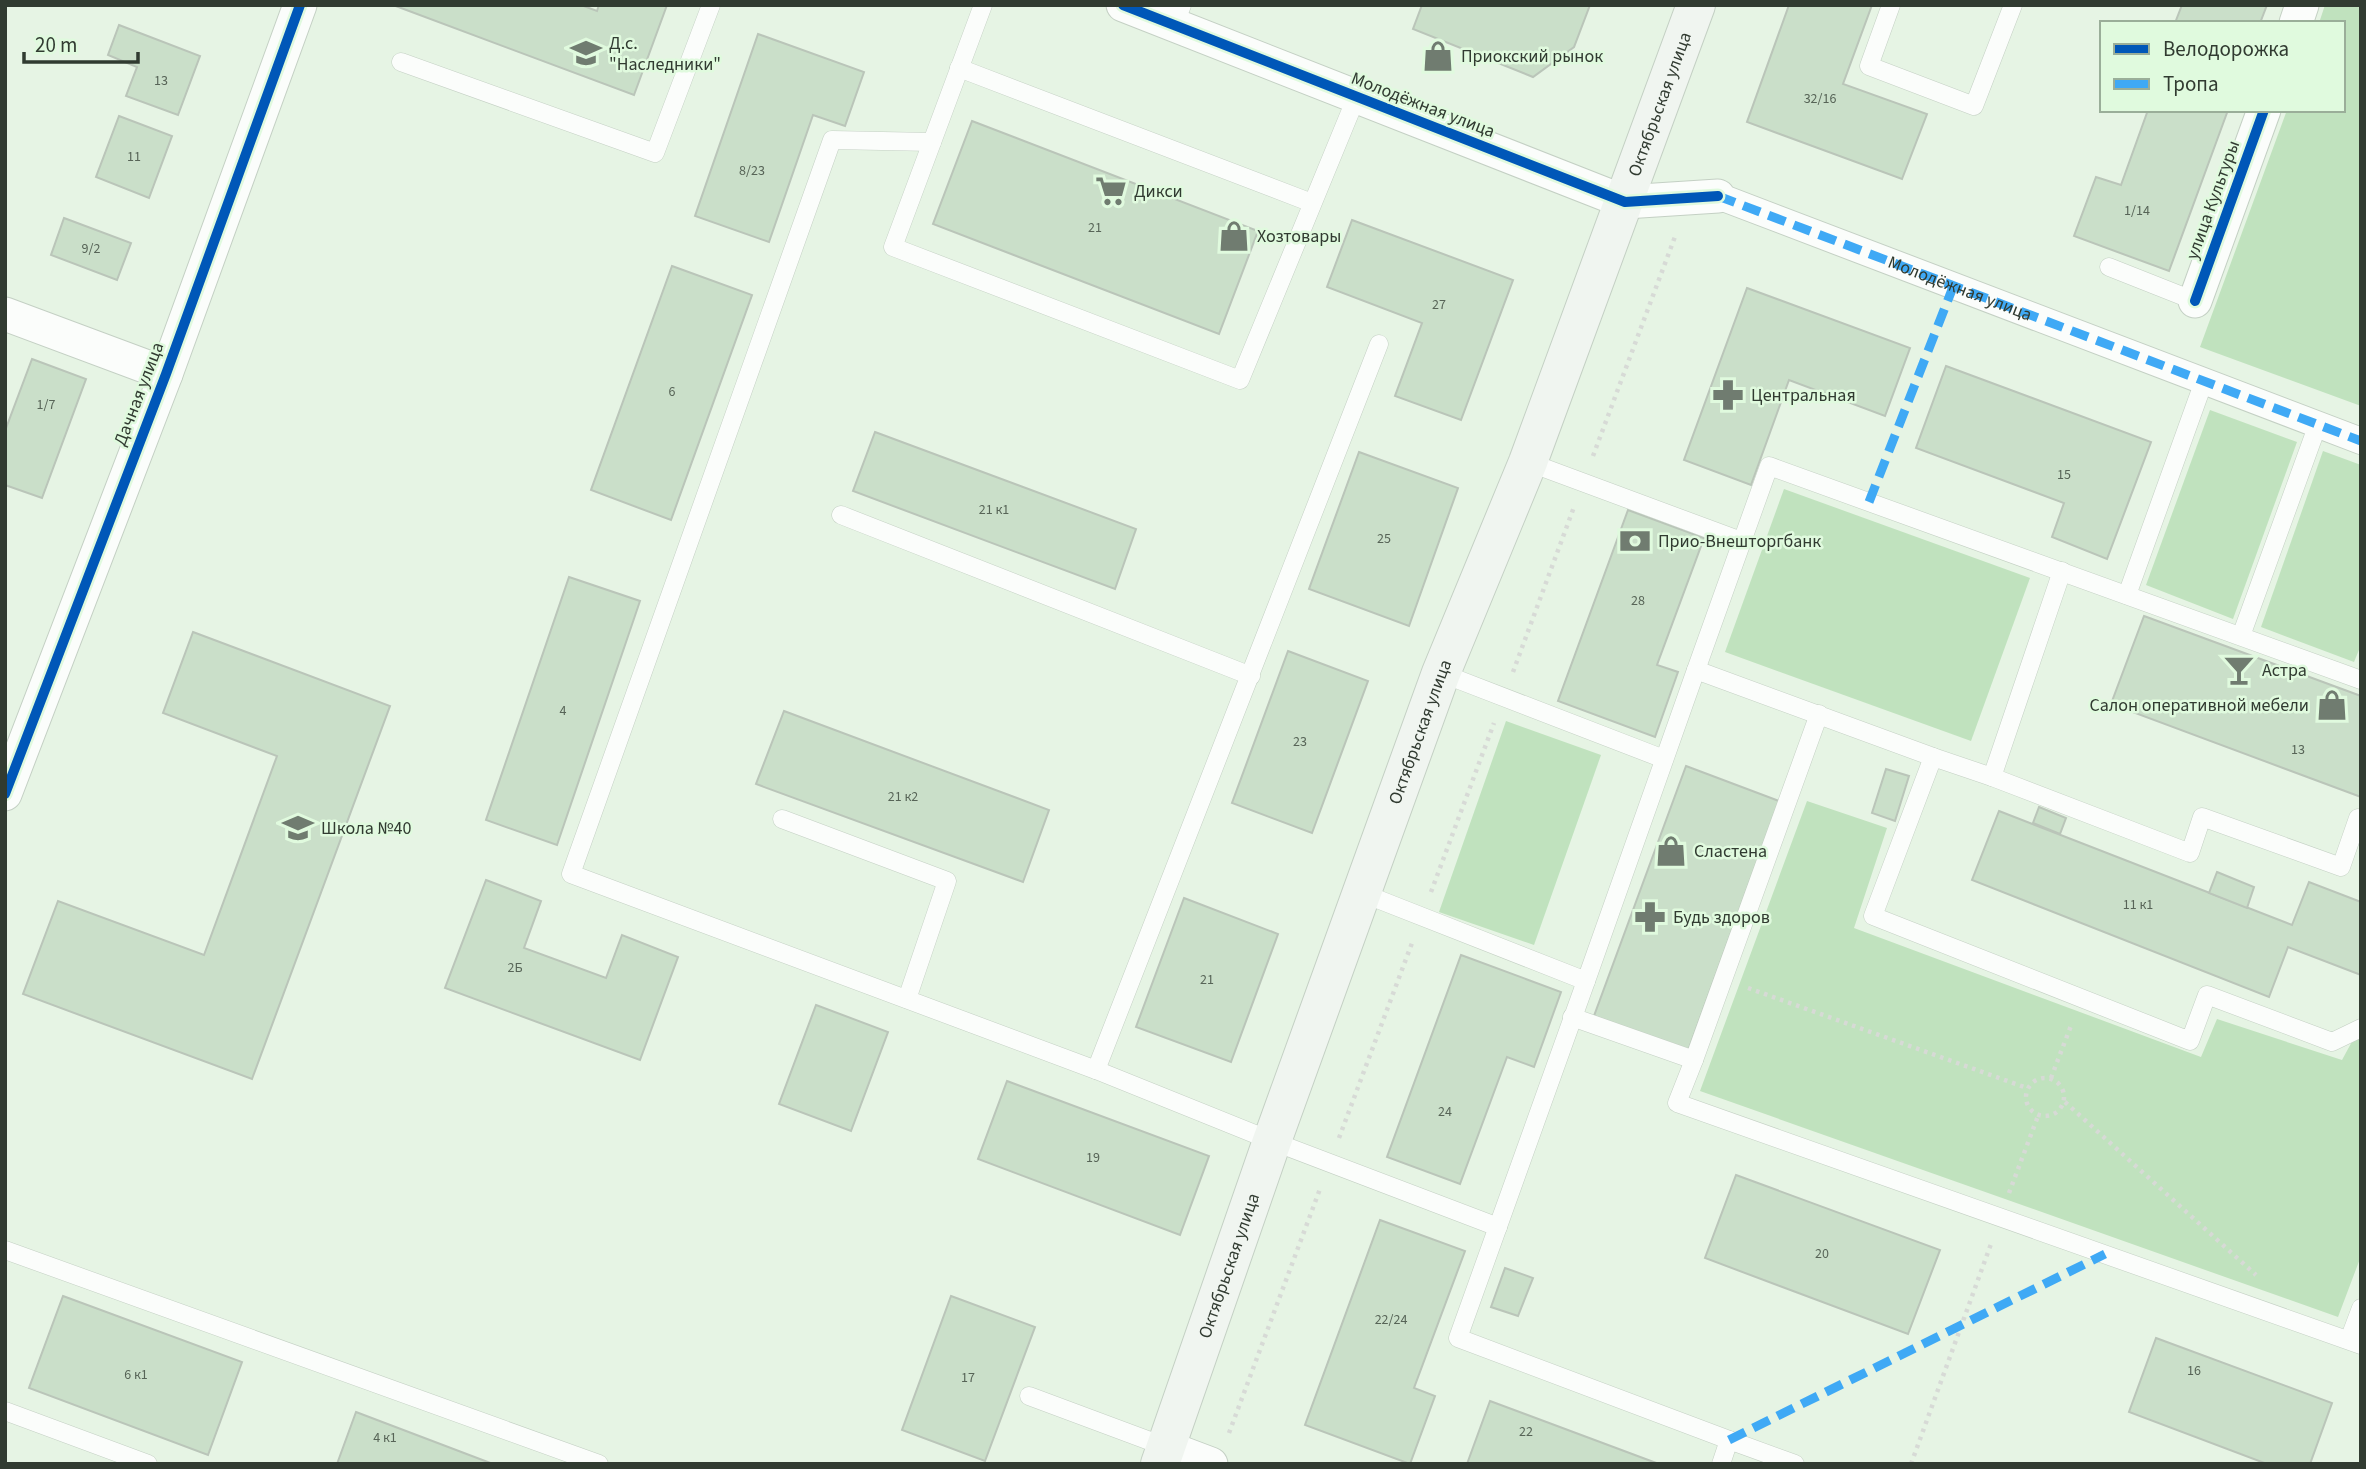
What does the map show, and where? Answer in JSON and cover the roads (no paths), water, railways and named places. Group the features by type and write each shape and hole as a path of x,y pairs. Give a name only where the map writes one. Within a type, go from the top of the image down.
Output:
{"main road":[{"name":"Октябрьская улица","path":"1163,1456 1272,1141 1441,673 1528,462 1696,5"}],"street":[{"name":"Дачная улица","path":"5,794 166,374 300,5"},
{"name":"Молодёжная улица","path":"1123,5 1178,15 1356,98 1625,202 1704,197 2361,440"},
{"name":"улица Культуры","path":"2195,301 2263,112"},
{"path":"5,314 166,374"},
{"path":"1163,1456 1219,1451"}],"lane":[{"path":"401,62 655,153 711,5"},
{"path":"983,5 893,247 1240,380 1356,98"},
{"path":"1891,5 1869,66 1974,106 2013,5"},
{"path":"960,68 1312,204"},
{"path":"932,142 832,140 571,874 1096,1070 1272,1141 1498,1227"},
{"path":"2109,267 2195,301"},
{"path":"1096,1070 1379,344"},
{"path":"2127,595 2204,381"},
{"path":"2241,636 2318,424"},
{"path":"1528,462 1741,541"},
{"path":"1795,1464 1458,1338 1769,466 2361,680"},
{"path":"841,515 1251,676"},
{"path":"1992,777 2062,571"},
{"path":"1696,670 1992,777 2190,853 2202,817 2341,867 2358,818 2361,820"},
{"path":"1441,673 1664,759"},
{"path":"1819,714 1677,1103 2355,1343 2361,1308"},
{"path":"1933,757 1873,916 2190,1041 2207,995 2332,1042 2361,1028"},
{"path":"782,819 947,881 907,999"},
{"path":"1362,893 1586,981"},
{"path":"1572,1017 1694,1059"},
{"path":"5,1250 599,1464"},
{"path":"1029,1396 1163,1456"},
{"path":"5,1411 148,1464"},
{"path":"1721,1464 1729,1440"}],"place":[{"name":"Д.с. \"Наследники\"","path":"586,53"},
{"name":"Приокский рынок","path":"1438,56"},
{"name":"Дикси","path":"1111,191"},
{"name":"Хозтовары","path":"1234,236"},
{"name":"Центральная","path":"1728,395"},
{"name":"Прио-Внешторгбанк","path":"1635,541"},
{"name":"Астра","path":"2239,670"},
{"name":"Салон оперативной мебели","path":"2332,705"},
{"name":"Школа №40","path":"298,828"},
{"name":"Сластена","path":"1671,851"},
{"name":"Будь здоров","path":"1650,917"}]}
